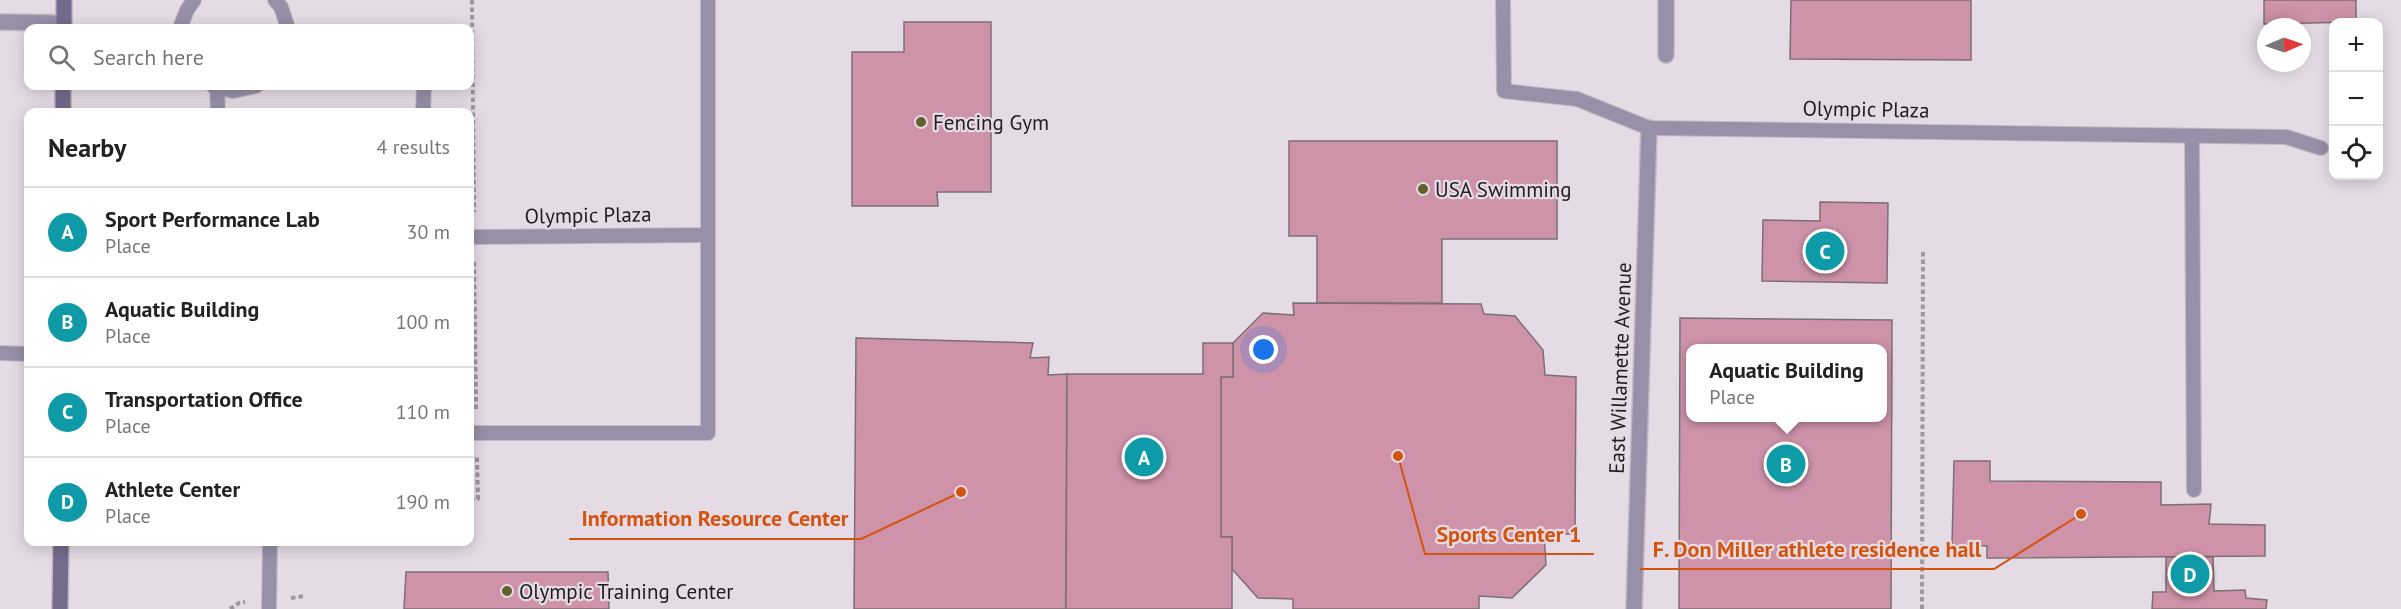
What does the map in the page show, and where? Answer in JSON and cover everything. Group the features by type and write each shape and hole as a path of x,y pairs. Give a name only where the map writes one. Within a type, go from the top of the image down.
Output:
{"street":[{"path":"64,0 64,24"},
{"path":"1666,0 1666,55"},
{"path":"0,22 32,24"},
{"path":"63,90 63,108"},
{"name":"East Willamette Avenue","path":"1634,609 1649,128"},
{"path":"60,609 61,546"}],"lane":[{"path":"182,24 194,0"},
{"path":"275,0 281,7 287,24"},
{"path":"474,433 708,433 708,0"},
{"name":"Olympic Plaza","path":"1503,0 1504,91 1577,99 1649,128 2286,137 2321,148"},
{"path":"215,90 218,108"},
{"path":"423,108 424,90"},
{"path":"2192,136 2194,490"},
{"name":"Olympic Plaza","path":"474,237 708,235"},
{"path":"0,353 24,354"},
{"path":"269,609 270,546"}],"path":[{"path":"1922,609 1923,249"}],"building":[{"path":"1791,0 1971,0 1971,60 1790,59"},
{"path":"2264,0 2356,0 2356,18 2329,18 2329,23 2311,23 2311,18 2264,18"},
{"name":"Fencing Gym","path":"904,22 991,22 991,192 937,192 938,206 852,206 852,52 904,52"},
{"name":"USA Swimming","path":"1289,141 1557,141 1557,239 1442,239 1442,303 1317,303 1317,236 1289,236"},
{"path":"1820,202 1888,203 1887,283 1762,281 1763,220 1820,221"},
{"path":"1293,303 1481,304 1484,314 1515,316 1543,350 1545,375 1576,377 1575,534 1544,534 1546,565 1512,598 1479,596 1479,609 1293,609 1293,599 1258,598 1232,569 1232,537 1221,537 1221,377 1233,377 1233,343 1263,313 1294,315"},
{"path":"1680,318 1892,320 1891,609 1679,609"},
{"path":"856,338 1033,343 1030,358 1049,357 1048,375 1067,374 1066,609 854,609"},
{"path":"1203,343 1233,343 1233,377 1221,377 1221,537 1232,537 1232,609 1066,609 1067,374 1203,374"},
{"path":"1954,461 1990,461 1990,481 2161,482 2161,505 2211,504 2209,524 2265,525 2265,556 1987,558 1987,546 1952,545"},
{"path":"2166,557 2213,557 2214,591 2245,590 2246,598 2267,600 2266,609 2152,609 2153,592 2166,592"},
{"name":"Olympic Training Center","path":"406,572 608,572 609,609 404,609"}],"place":[{"name":"Fencing Gym","path":"921,122"},
{"name":"USA Swimming","path":"1423,189"},
{"name":"Transportation Office","path":"1825,251"},
{"name":"Sports Center 1","path":"1398,456"},
{"name":"Sport Performance Lab","path":"1144,457"},
{"name":"Aquatic Building","path":"1786,464"},
{"name":"Information Resource Center","path":"961,492"},
{"name":"F. Don Miller athlete residence hall","path":"2081,514"},
{"name":"Athlete Center","path":"2190,574"},
{"name":"Olympic Training Center","path":"507,591"}]}
